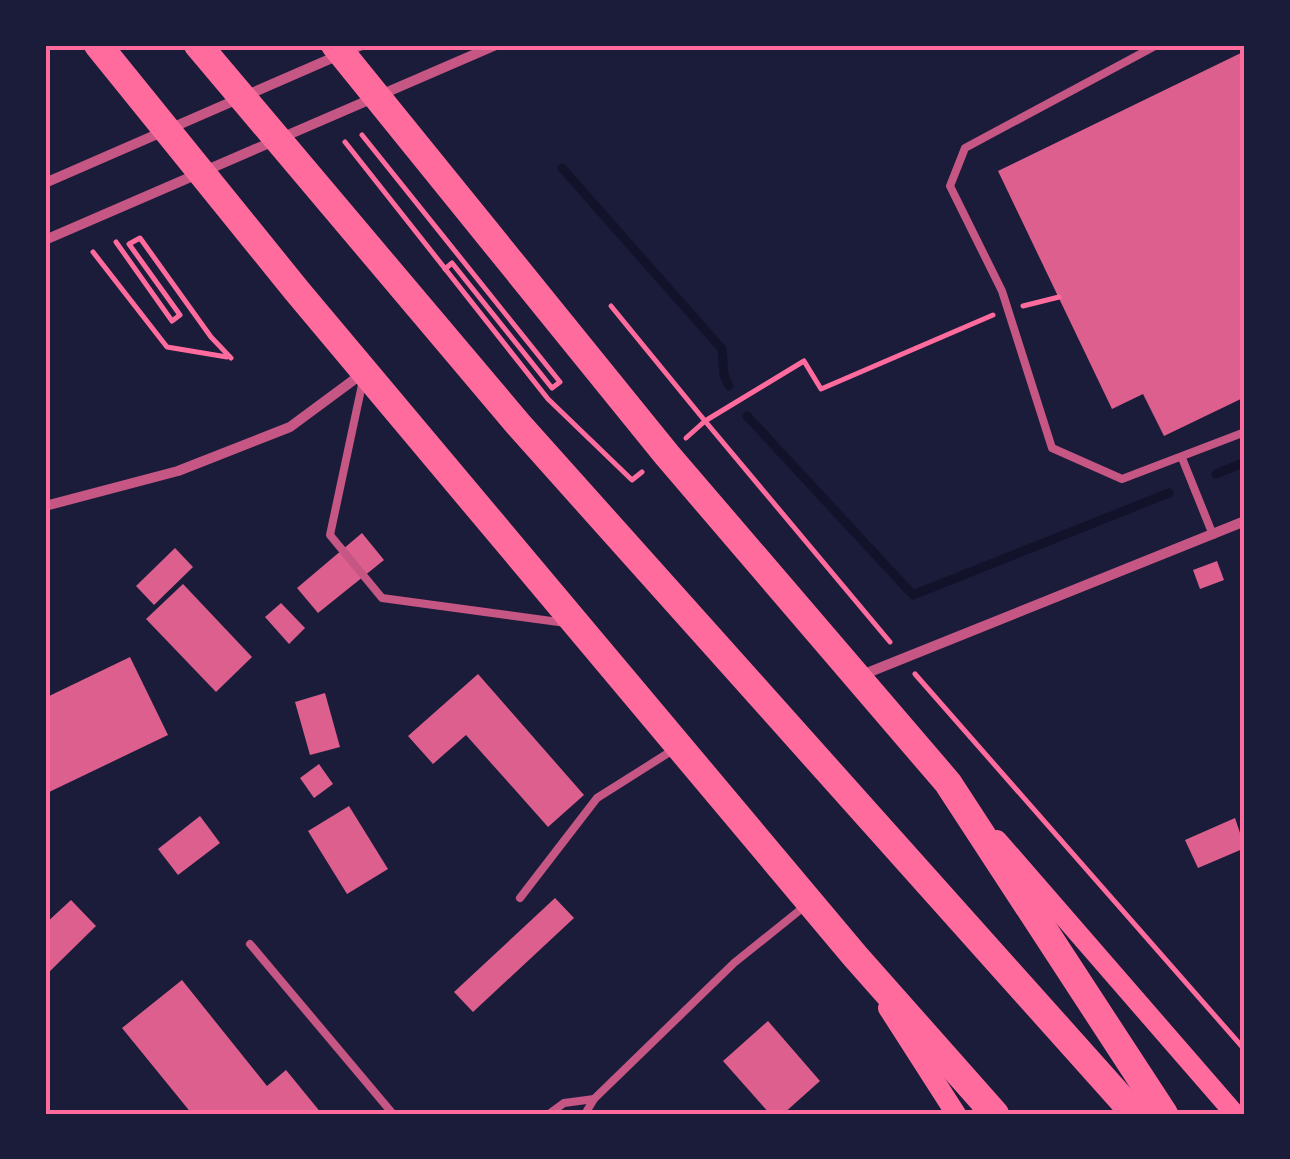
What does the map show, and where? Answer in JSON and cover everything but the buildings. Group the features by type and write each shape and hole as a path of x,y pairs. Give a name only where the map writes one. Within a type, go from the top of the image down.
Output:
{"highway":[{"path":"98,45 855,956 995,1114"},
{"path":"198,45 518,424 1134,1114"},
{"path":"335,45 666,454 948,783 1164,1114"}],"main road":[{"path":"948,783 1235,1114"},
{"path":"855,956 956,1114"}],"street":[{"path":"86,45 117,69"},
{"path":"45,183 362,45"},
{"path":"45,240 496,45"},
{"path":"45,506 178,472 290,428 366,371"},
{"path":"856,677 1245,521"}],"lane":[{"path":"1158,45 965,148 950,186 1002,291 1052,448 1122,479 1245,432"},
{"path":"366,371 330,535 382,598 579,625"},
{"path":"1182,458 1213,535"},
{"path":"520,898 597,798 680,746"},
{"path":"585,1114 594,1099 734,963 810,902"},
{"path":"250,944 393,1114"},
{"path":"549,1114 564,1102 594,1099"}],"path":[{"path":"362,135 560,382 552,388 452,263 445,270"},
{"path":"345,142 438,260"},
{"path":"93,252 168,348 231,358 211,337 140,238 129,244 180,315 172,322 116,242"},
{"path":"1059,298 1006,310 821,389 804,361 705,422 903,658 1245,1050"}],"waterway":[{"path":"562,168 722,349 729,386"},
{"path":"747,416 913,595 1169,493"},
{"path":"1216,474 1245,462"}]}
